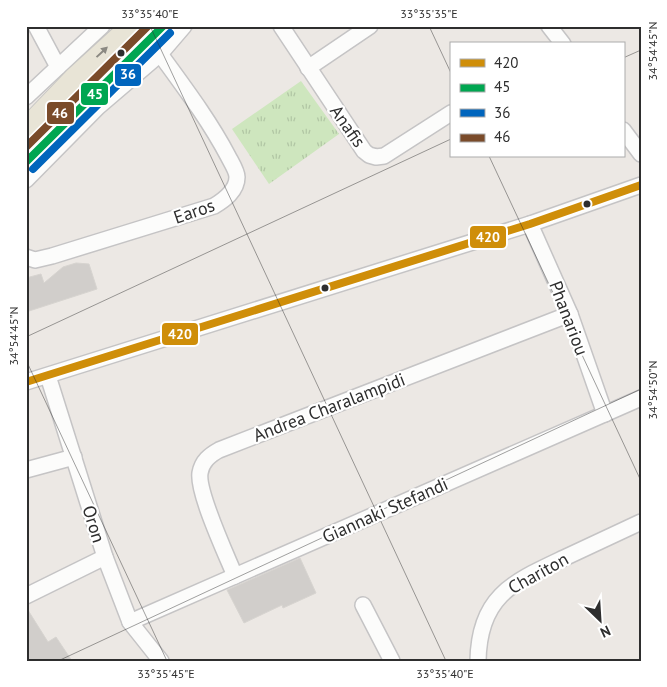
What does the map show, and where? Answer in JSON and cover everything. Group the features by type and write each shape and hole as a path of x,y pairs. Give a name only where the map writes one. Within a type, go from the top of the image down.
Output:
{"main road":[{"path":"26,128 74,78 131,26"},
{"path":"26,162 163,26"}],"street":[{"path":"36,26 58,66"},
{"path":"26,97 102,26"},
{"path":"26,180 98,107 160,54 184,26"},
{"name":"Anafis","path":"281,26 364,151 369,155 376,157 384,156 450,114"},
{"path":"308,68 370,26"},
{"path":"549,26 560,42"},
{"name":"Earos","path":"26,257 35,260 52,256 214,206 226,199 233,189 237,178 232,162 217,135 160,54"},
{"path":"624,131 641,154"},
{"path":"26,382 530,224 641,185"},
{"name":"Phanariou","path":"530,224 570,314 605,414"},
{"name":"Andrea Charalampidi","path":"235,576 202,492 200,471 210,455 570,314"},
{"name":"Oron","path":"48,376 105,557 130,622 161,661"},
{"name":"Giannaki Stefandi","path":"130,622 641,398"},
{"path":"26,470 74,457"},
{"name":"Chariton","path":"478,661 479,644 485,619 495,601 503,592 524,577 641,522"},
{"path":"26,596 105,557"},
{"path":"363,606 392,661"}],"green space":[{"path":"301,81 339,134 269,184 232,129"}],"building":[{"path":"76,263 89,264 97,289 26,312 26,278 41,274 44,283 63,267"},
{"path":"300,558 316,593 283,608 282,605 244,623 227,590"},
{"path":"26,607 48,642 56,637 72,661 26,661"}],"transit line":[{"name":"46","path":"26,147 148,26"},
{"name":"45","path":"26,162 163,26"},
{"name":"36","path":"33,169 170,33"},
{"name":"420","path":"26,382 530,224 641,185"}]}
